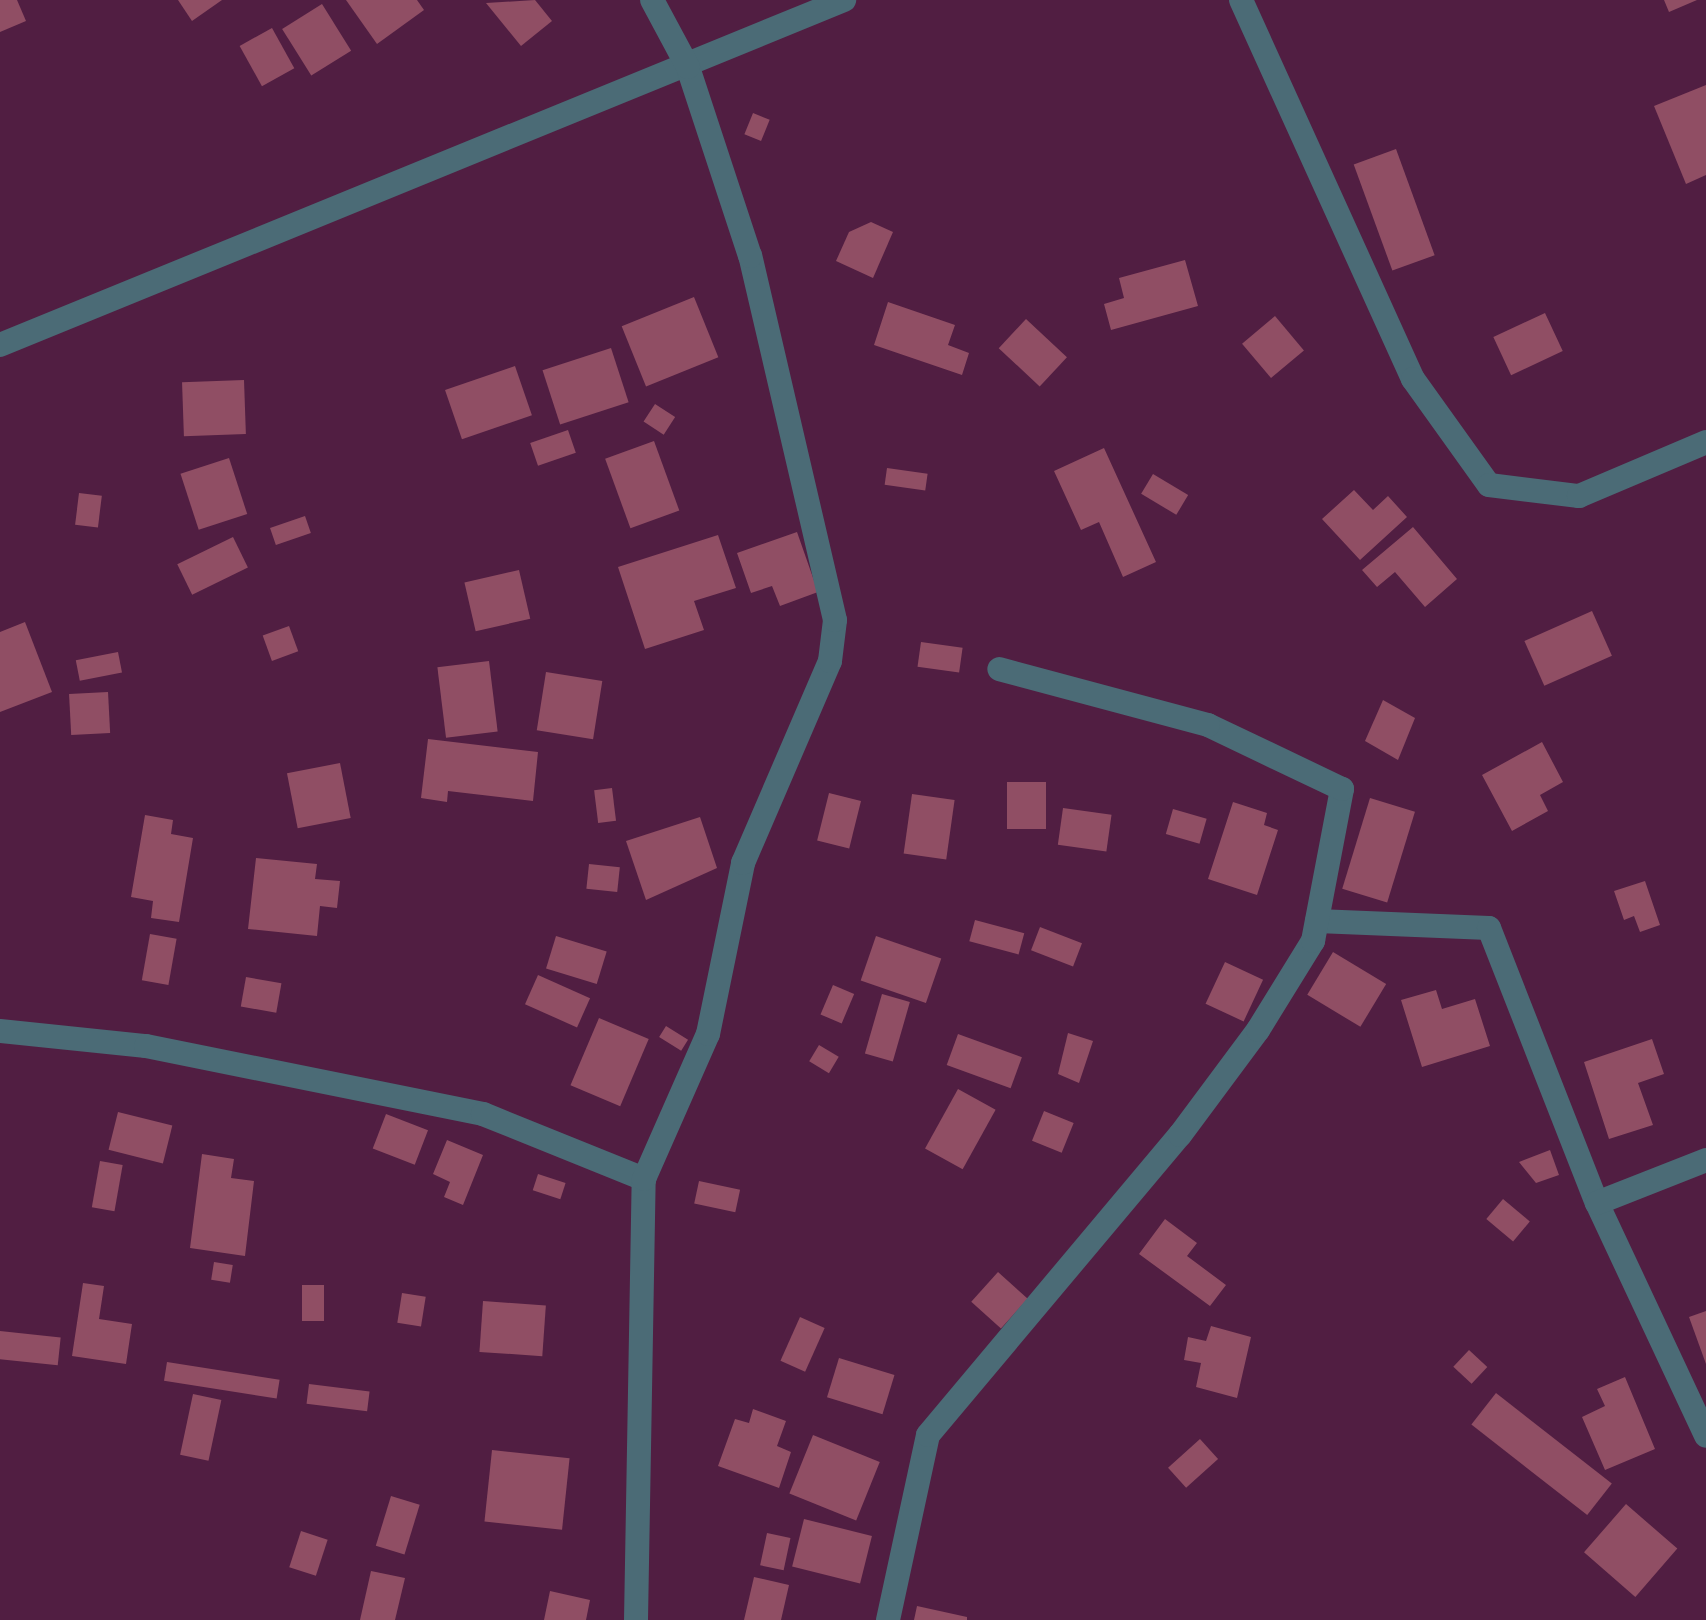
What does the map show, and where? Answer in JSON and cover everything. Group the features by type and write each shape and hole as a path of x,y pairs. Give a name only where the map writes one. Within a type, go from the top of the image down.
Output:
{"street":[{"path":"636,1620 644,1179 708,1034 743,863 830,661 835,620 750,256 688,67 652,0"},
{"path":"0,345 688,67 844,0"},
{"path":"1241,0 1413,379 1489,485 1579,496 1706,442"},
{"path":"888,1620 928,1435 1180,1135 1258,1030 1313,941 1342,789 1208,725 999,669"},
{"path":"1317,921 1489,928 1597,1203 1706,1436"},
{"path":"0,1031 146,1046 483,1114 644,1179"},
{"path":"1597,1203 1706,1160"}],"building":[{"path":"0,0 17,0 26,21 0,32"},
{"path":"178,0 222,0 192,21"},
{"path":"346,0 417,0 424,10 377,44"},
{"path":"535,0 552,21 521,46 486,3"},
{"path":"1664,0 1697,0 1669,12"},
{"path":"322,4 351,51 311,76 282,29"},
{"path":"272,28 294,68 262,86 240,46"},
{"path":"1706,85 1706,175 1686,184 1654,106"},
{"path":"753,113 770,120 761,141 744,134"},
{"path":"1396,149 1435,255 1392,271 1354,164"},
{"path":"871,222 893,232 873,278 836,261 849,232"},
{"path":"1185,260 1198,306 1111,330 1104,304 1124,298 1119,278"},
{"path":"694,297 718,357 646,386 622,326"},
{"path":"888,302 955,325 948,345 969,353 962,375 874,345"},
{"path":"1545,313 1563,351 1511,375 1493,337"},
{"path":"1275,316 1304,350 1271,378 1242,344"},
{"path":"1026,319 1067,357 1040,386 999,348"},
{"path":"611,348 629,402 560,424 543,370"},
{"path":"515,366 532,415 462,439 445,390"},
{"path":"244,380 246,434 184,436 182,382"},
{"path":"655,404 675,417 664,435 644,422"},
{"path":"568,430 576,453 538,466 530,443"},
{"path":"654,441 679,511 630,528 605,459"},
{"path":"1104,448 1156,562 1123,577 1099,522 1081,530 1054,471"},
{"path":"229,458 247,514 199,530 180,474"},
{"path":"887,468 928,474 925,491 885,485"},
{"path":"1153,474 1188,495 1176,515 1141,494"},
{"path":"1354,490 1373,510 1388,496 1407,517 1360,560 1322,519"},
{"path":"79,493 102,496 98,528 75,525"},
{"path":"305,516 311,533 276,545 270,528"},
{"path":"1413,527 1457,579 1425,607 1395,572 1377,587 1362,570"},
{"path":"797,532 818,592 780,606 772,586 751,593 737,553"},
{"path":"718,535 736,588 694,601 704,630 645,649 618,567"},
{"path":"233,537 248,568 192,595 177,564"},
{"path":"519,570 530,619 476,631 464,583"},
{"path":"1592,611 1612,656 1544,686 1524,641"},
{"path":"25,622 52,692 0,712 0,632"},
{"path":"289,626 298,651 272,661 263,636"},
{"path":"921,642 963,648 959,673 918,667"},
{"path":"118,652 122,673 80,681 76,660"},
{"path":"489,661 498,731 446,738 437,667"},
{"path":"546,672 602,681 593,739 537,730"},
{"path":"108,692 110,733 71,735 69,694"},
{"path":"1383,700 1415,718 1398,760 1365,741"},
{"path":"428,739 538,752 533,801 448,791 447,802 421,798"},
{"path":"1542,742 1563,782 1540,795 1548,811 1512,831 1482,775"},
{"path":"340,763 351,818 298,828 287,773"},
{"path":"1007,782 1046,782 1046,829 1007,829"},
{"path":"612,788 616,821 598,823 594,790"},
{"path":"829,793 861,801 849,849 817,841"},
{"path":"912,794 955,800 946,859 904,853"},
{"path":"1370,798 1415,812 1387,903 1342,889"},
{"path":"1233,802 1267,813 1264,825 1278,830 1257,895 1208,879"},
{"path":"1063,808 1112,815 1106,851 1058,845"},
{"path":"1173,809 1207,819 1199,844 1166,834"},
{"path":"145,815 173,820 171,834 193,838 179,922 151,918 153,901 131,897"},
{"path":"700,817 717,868 646,900 626,841"},
{"path":"256,858 317,864 315,879 340,881 337,908 320,906 317,936 248,929"},
{"path":"589,864 620,867 617,892 586,889"},
{"path":"1645,881 1660,925 1640,932 1634,916 1624,920 1614,891"},
{"path":"975,920 1024,933 1019,954 969,941"},
{"path":"1040,927 1082,943 1073,966 1031,950"},
{"path":"150,934 177,939 168,985 142,980"},
{"path":"556,936 607,951 597,984 546,969"},
{"path":"876,936 941,958 926,1003 861,980"},
{"path":"1333,952 1386,984 1360,1027 1307,995"},
{"path":"1225,962 1263,980 1244,1021 1206,1004"},
{"path":"538,975 590,998 577,1027 525,1004"},
{"path":"246,977 281,983 276,1013 241,1007"},
{"path":"833,985 854,994 842,1023 820,1014"},
{"path":"1436,990 1442,1009 1475,999 1490,1046 1422,1067 1401,1000"},
{"path":"882,994 910,1002 893,1062 865,1054"},
{"path":"599,1018 649,1039 620,1106 570,1085"},
{"path":"666,1026 688,1040 681,1051 659,1037"},
{"path":"1068,1033 1093,1041 1079,1083 1058,1074"},
{"path":"958,1034 1022,1057 1011,1088 947,1065"},
{"path":"1652,1039 1664,1074 1638,1083 1653,1125 1609,1139 1584,1062"},
{"path":"819,1045 839,1057 829,1073 809,1061"},
{"path":"958,1089 996,1110 963,1169 925,1148"},
{"path":"1044,1111 1074,1123 1062,1153 1032,1141"},
{"path":"118,1112 172,1126 163,1163 109,1150"},
{"path":"386,1114 428,1130 415,1165 373,1149"},
{"path":"447,1140 483,1155 463,1205 444,1197 450,1182 433,1174"},
{"path":"1550,1150 1559,1175 1536,1183 1519,1162"},
{"path":"202,1154 234,1159 231,1178 254,1181 245,1256 190,1248"},
{"path":"100,1161 123,1165 114,1211 92,1207"},
{"path":"538,1174 566,1183 560,1199 533,1190"},
{"path":"699,1181 740,1190 735,1212 694,1203"},
{"path":"1503,1199 1530,1221 1513,1241 1486,1219"},
{"path":"1165,1219 1197,1243 1187,1256 1226,1285 1210,1306 1139,1254"},
{"path":"214,1262 233,1265 230,1283 211,1280"},
{"path":"998,1272 1028,1299 1001,1328 971,1302"},
{"path":"83,1283 104,1286 99,1319 132,1324 126,1364 72,1356"},
{"path":"302,1285 324,1285 324,1321 302,1321"},
{"path":"402,1293 426,1297 421,1326 397,1323"},
{"path":"483,1301 546,1305 542,1356 479,1352"},
{"path":"1706,1311 1706,1364 1689,1317"},
{"path":"800,1317 825,1328 805,1372 780,1361"},
{"path":"1211,1326 1251,1337 1237,1398 1196,1387 1201,1363 1184,1360 1188,1337 1206,1341"},
{"path":"0,1331 61,1337 58,1365 0,1359"},
{"path":"1469,1350 1487,1367 1472,1384 1453,1367"},
{"path":"839,1358 894,1375 882,1414 827,1397"},
{"path":"167,1362 280,1380 277,1399 164,1381"},
{"path":"1625,1377 1655,1449 1605,1470 1582,1417 1605,1406 1597,1389"},
{"path":"309,1384 370,1391 367,1411 307,1404"},
{"path":"1496,1393 1612,1484 1587,1515 1471,1425"},
{"path":"193,1394 221,1400 208,1461 180,1455"},
{"path":"753,1409 786,1421 777,1446 791,1452 779,1488 718,1466 735,1419 749,1423"},
{"path":"813,1435 880,1462 856,1520 789,1493"},
{"path":"1200,1439 1218,1459 1186,1488 1168,1468"},
{"path":"492,1450 570,1458 562,1530 484,1522"},
{"path":"391,1496 420,1505 404,1554 376,1546"},
{"path":"1626,1504 1677,1549 1635,1597 1584,1552"},
{"path":"804,1519 872,1536 860,1583 792,1567"},
{"path":"301,1531 328,1540 316,1576 289,1567"},
{"path":"767,1533 790,1538 784,1570 760,1565"},
{"path":"371,1571 405,1578 395,1620 360,1620"},
{"path":"754,1577 789,1585 781,1620 744,1620"},
{"path":"550,1591 590,1600 586,1620 544,1620"},
{"path":"917,1606 967,1617 967,1620 914,1620"}]}
